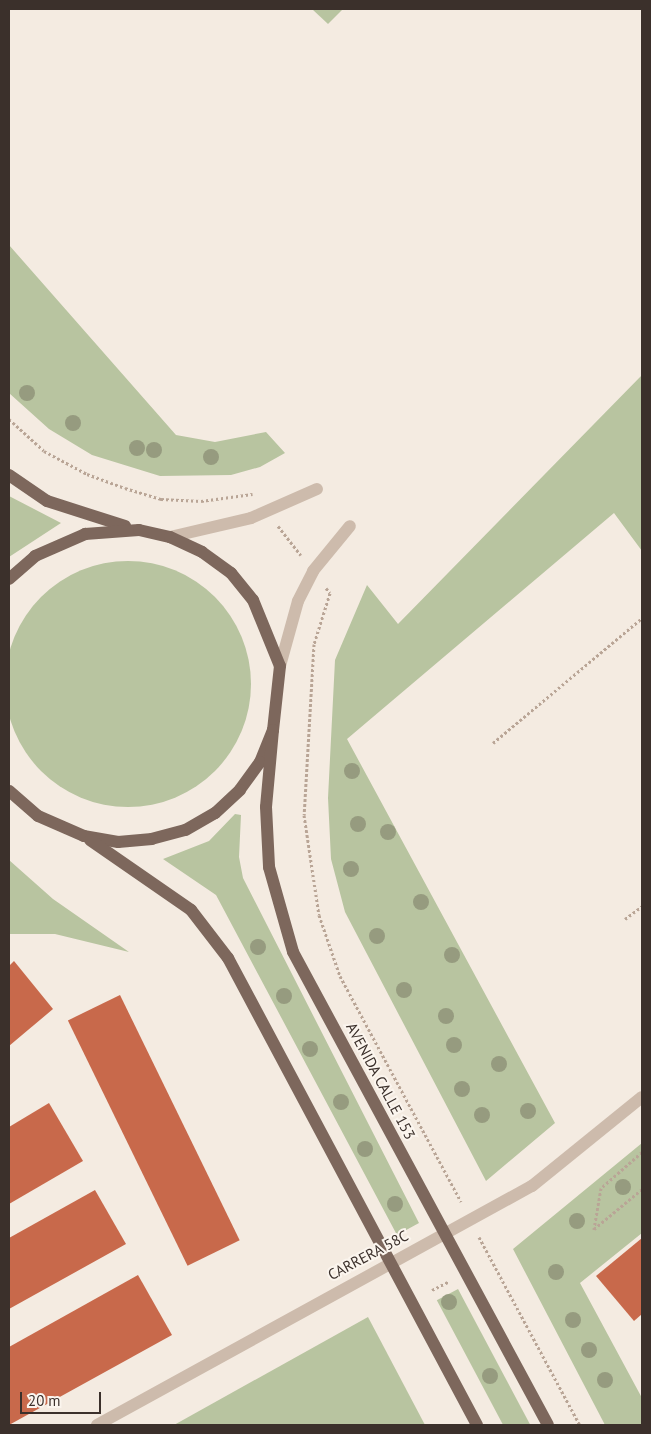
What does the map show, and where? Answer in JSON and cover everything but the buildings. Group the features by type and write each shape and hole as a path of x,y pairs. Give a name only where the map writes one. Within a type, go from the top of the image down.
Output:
{"main road":[{"path":"9,475 47,501 139,530 170,537 202,552 231,573 253,600 270,631 280,666 273,730 260,762 240,790 215,813 185,830 144,840 84,836"},
{"path":"9,579 59,543 103,531 139,530"},
{"name":"AVENIDA CALLE 153","path":"273,730 267,837 278,911 293,952 548,1425"},
{"path":"9,791 38,816 84,836 165,889 212,934 477,1425"}],"street":[{"path":"170,537 251,518 317,489"},
{"path":"280,666 298,601 313,571 350,526"},
{"name":"CARRERA 58C","path":"97,1425 390,1262 532,1186 642,1097"}],"path":[{"path":"9,419 44,451 87,474 125,488 161,499 202,501 253,494"},
{"path":"281,530 305,561"},
{"path":"330,593 314,644 304,815 319,915 340,976 450,1181"},
{"path":"493,743 642,618"},
{"path":"625,919 642,906"},
{"path":"642,1152 600,1188 594,1229 642,1189"},
{"path":"491,1259 580,1425"},
{"path":"432,1290 452,1279"}],"green space":[{"path":"312,9 343,9 328,24"},
{"path":"9,245 176,435 215,442 266,432 285,453 260,467 231,475 160,476 92,455 49,429 9,393"},
{"path":"642,375 642,551 614,513 347,739 555,1123 486,1181 345,912 331,859 328,798 335,660 367,585 398,624"},
{"path":"9,496 61,523 9,557"},
{"path":"128,561 152,564 175,571 196,582 215,597 230,616 241,637 248,660 251,684 248,708 241,731 230,752 215,771 196,786 175,797 152,804 128,807 104,804 81,797 60,786 41,771 26,752 15,731 8,708 5,684 8,660 15,637 26,616 41,597 60,582 81,571 104,564"},
{"path":"235,814 241,815 239,857 243,878 419,1223 397,1235 216,895 163,859 209,841"},
{"path":"9,860 53,899 129,952 55,934 9,934"},
{"path":"642,1143 642,1233 580,1283 642,1398 642,1425 605,1425 513,1249"},
{"path":"458,1289 530,1424 503,1425 437,1300"},
{"path":"368,1317 425,1425 174,1425"}]}
